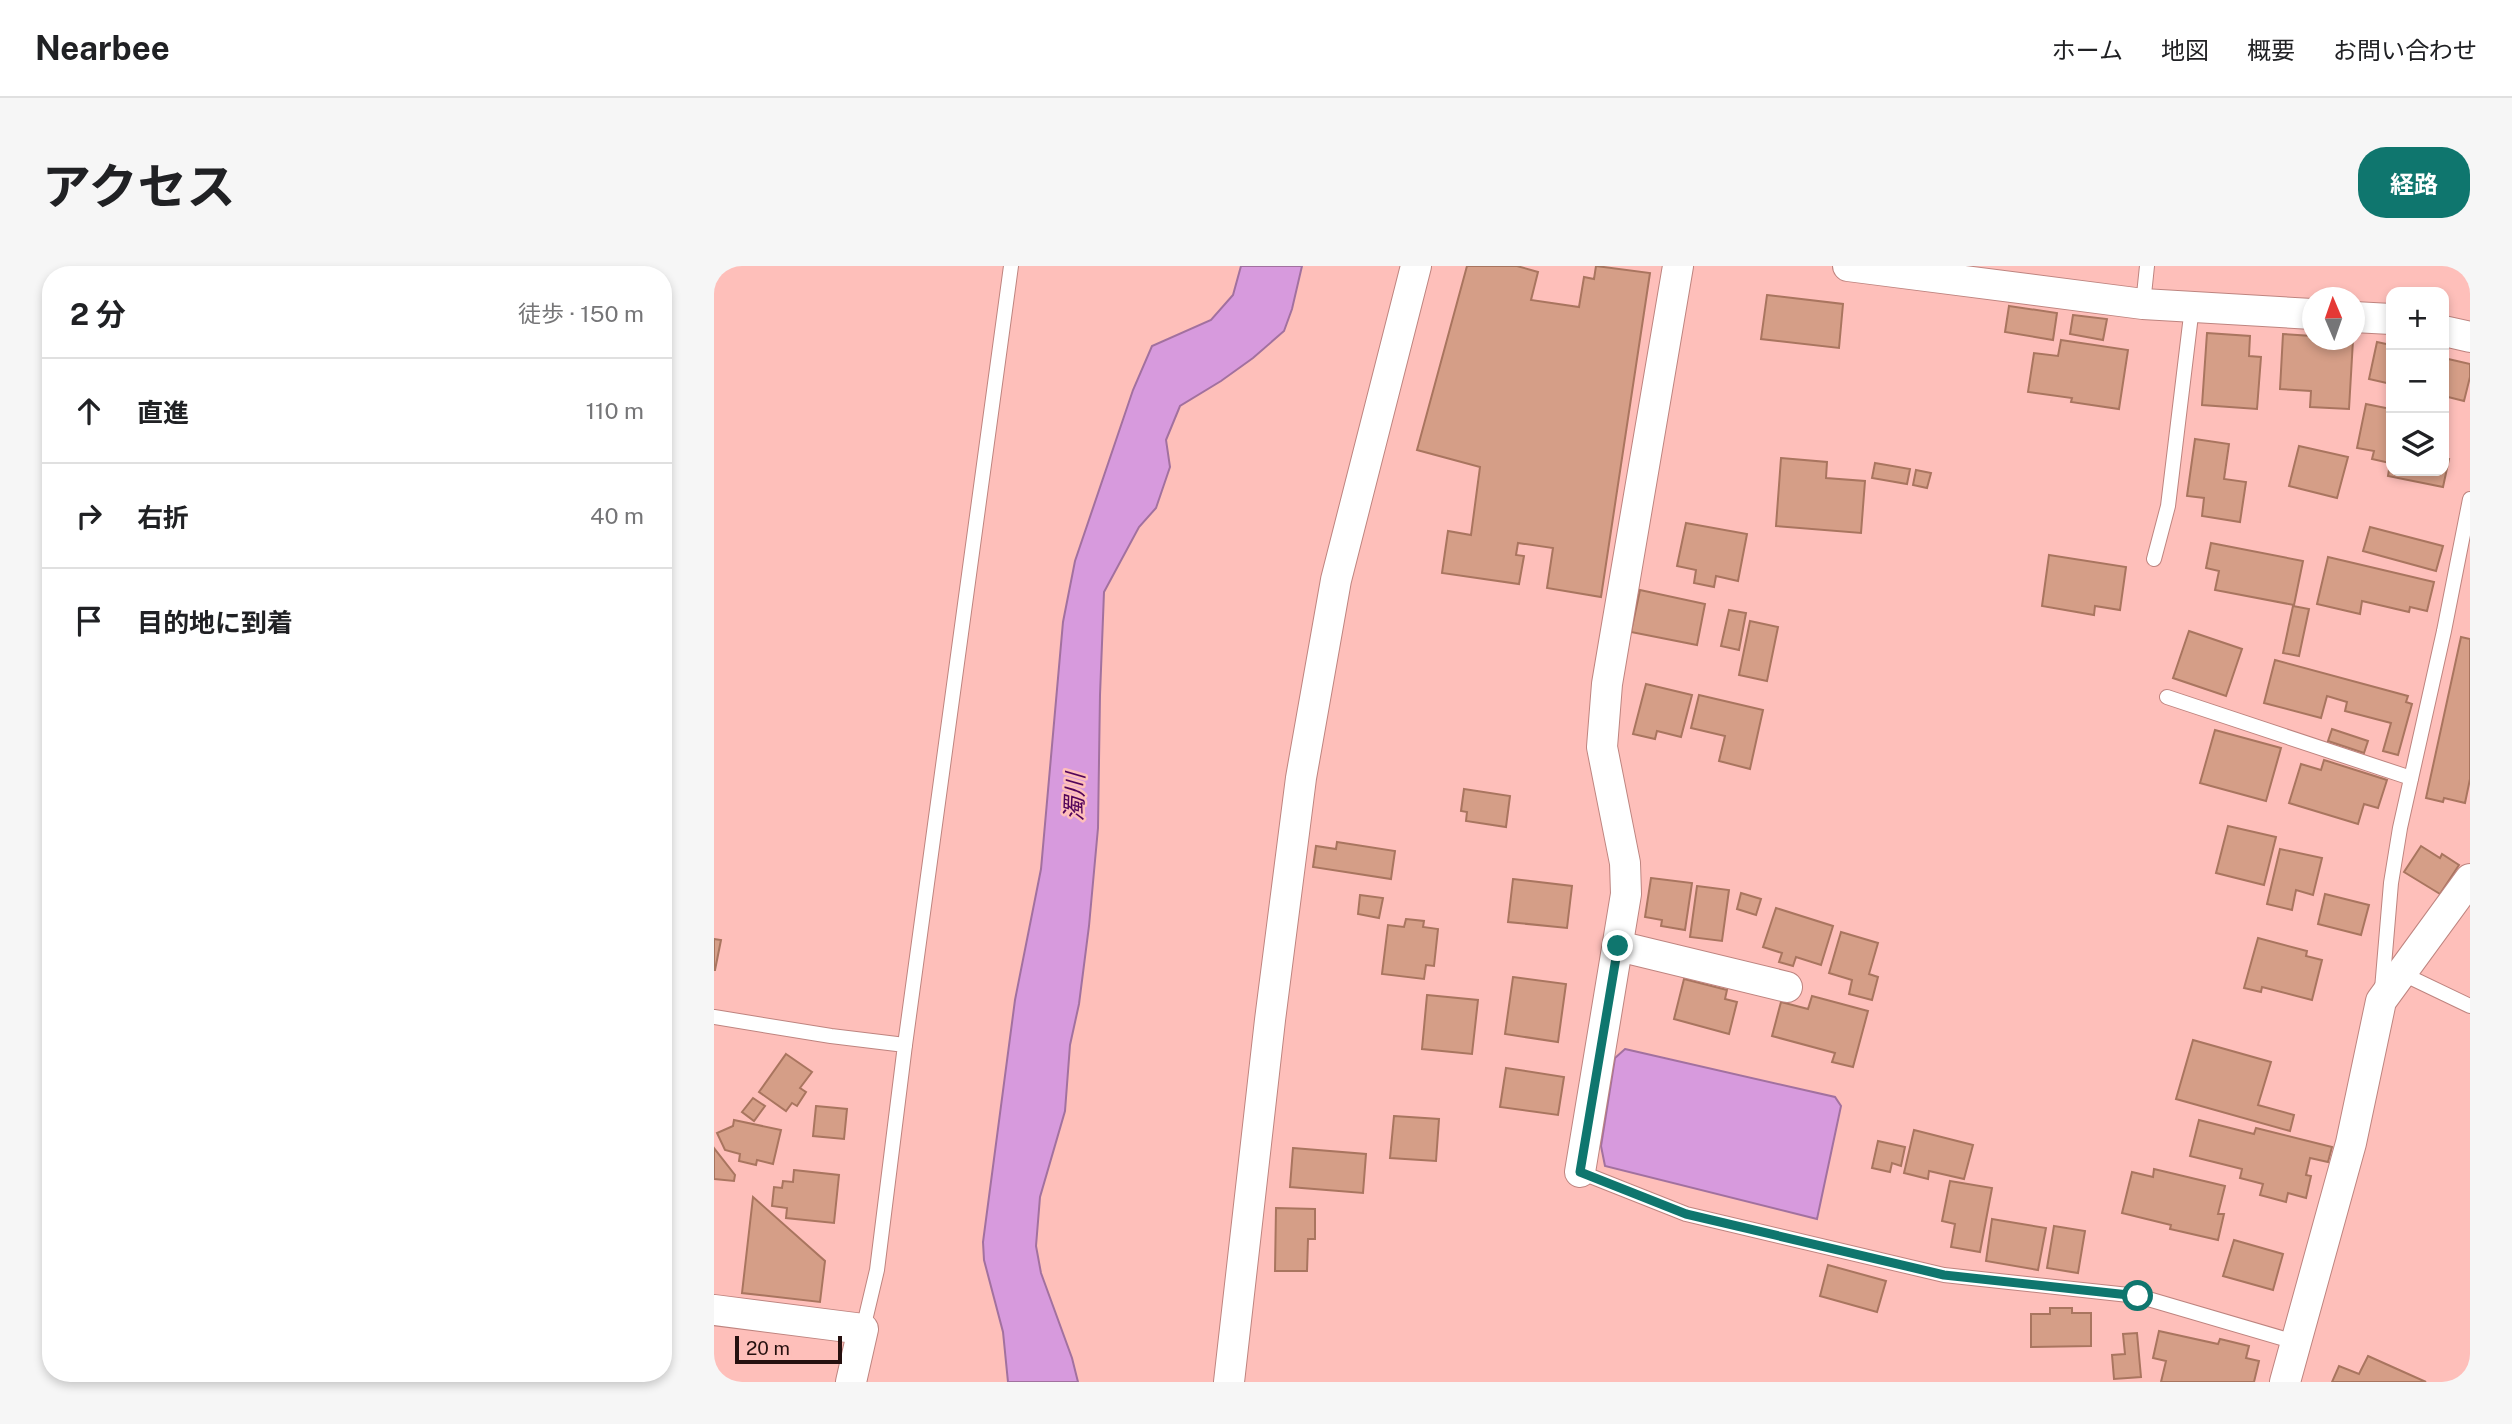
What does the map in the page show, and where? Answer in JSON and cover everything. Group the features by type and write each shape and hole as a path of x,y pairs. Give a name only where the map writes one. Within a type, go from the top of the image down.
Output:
{"street":[{"path":"1229,1382 1270,1020 1301,778 1336,580 1416,266"},
{"path":"1580,1172 1626,894 1625,863 1602,747 1607,684 1678,266"},
{"path":"1848,266 2143,304 2302,313"},
{"path":"2365,318 2386,319"},
{"path":"2449,332 2470,337"},
{"path":"2285,1382 2351,1143 2381,1001 2470,879"},
{"path":"1618,946 1787,988"},
{"path":"714,1310 863,1329 851,1382"}],"lane":[{"path":"863,1329 877,1270 1011,266"},
{"path":"2143,304 2147,266"},
{"path":"2154,559 2168,506 2192,307"},
{"path":"2381,1001 2391,883 2470,499"},
{"path":"2166,697 2411,778"},
{"path":"2401,973 2470,1006"},
{"path":"714,1017 905,1045"},
{"path":"1580,1172 1699,1217 1944,1275 2138,1296 2295,1342"}],"water":[{"name":"濁川","path":"1241,266 1302,266 1284,331 1253,358 1180,406 1166,440 1170,467 1156,508 1139,527 1104,592 1098,828 1089,926 1079,1004 1070,1045 1065,1111 1040,1197 1036,1246 1041,1273 1078,1382 1008,1382 1003,1332 984,1260 983,1242 1015,1000 1041,869 1063,622 1075,561 1133,390 1152,346 1211,320 1233,295"},
{"path":"1625,1049 1835,1097 1841,1106 1817,1219 1605,1166 1601,1146 1615,1058"}],"building":[{"path":"1467,266 1517,266 1538,272 1531,300 1579,307 1584,277 1594,279 1596,266 1650,273 1601,597 1547,588 1553,548 1518,543 1516,555 1524,556 1519,584 1442,573 1448,531 1471,535 1480,467 1417,450"},
{"path":"1767,295 1843,304 1839,348 1761,339"},
{"path":"2009,306 2057,313 2053,340 2005,332"},
{"path":"2073,315 2107,319 2103,340 2070,334"},
{"path":"2207,333 2250,336 2249,356 2261,357 2257,409 2202,405"},
{"path":"2283,334 2302,335 2302,350 2352,350 2349,409 2310,407 2311,391 2280,389"},
{"path":"2061,340 2128,350 2119,409 2071,402 2072,398 2028,392 2034,353 2058,356"},
{"path":"2377,342 2386,344 2386,383 2369,379"},
{"path":"2449,359 2470,364 2464,401 2449,397"},
{"path":"2366,404 2386,408 2386,462 2372,459 2374,451 2357,448"},
{"path":"2195,439 2229,444 2224,479 2246,482 2240,522 2202,516 2204,498 2187,496"},
{"path":"2299,446 2348,457 2337,498 2289,486"},
{"path":"1781,458 1827,462 1826,478 1865,481 1861,533 1776,526"},
{"path":"1875,463 1910,469 1907,484 1872,478"},
{"path":"1916,470 1931,473 1927,488 1913,485"},
{"path":"2388,476 2445,476 2443,487"},
{"path":"1686,523 1747,534 1738,581 1716,576 1714,587 1694,583 1696,570 1677,566"},
{"path":"2370,527 2443,546 2436,571 2363,551"},
{"path":"2211,543 2303,561 2294,605 2215,590 2219,571 2206,568"},
{"path":"2049,555 2126,567 2120,610 2095,606 2094,615 2042,606"},
{"path":"2328,557 2434,582 2427,611 2410,607 2409,612 2362,601 2360,614 2317,604"},
{"path":"1640,590 1705,604 1697,645 1631,632"},
{"path":"2293,606 2309,609 2299,656 2283,653"},
{"path":"1729,610 1746,613 1739,650 1721,646"},
{"path":"1750,621 1778,627 1767,681 1739,675"},
{"path":"2189,631 2242,649 2226,696 2173,678"},
{"path":"2461,637 2470,639 2470,779 2465,803 2444,798 2443,802 2426,798"},
{"path":"2275,660 2408,696 2406,702 2412,704 2398,755 2383,751 2391,723 2345,711 2347,702 2327,696 2321,718 2264,703"},
{"path":"1646,684 1692,695 1681,737 1657,731 1655,739 1633,734"},
{"path":"1699,695 1763,710 1750,769 1719,761 1725,736 1691,728"},
{"path":"2332,729 2368,741 2364,753 2328,741"},
{"path":"2215,730 2281,748 2266,801 2200,783"},
{"path":"2324,760 2387,780 2378,808 2364,804 2358,824 2289,803 2301,764 2321,770"},
{"path":"1464,789 1510,796 1506,827 1466,821 1467,812 1461,811"},
{"path":"2228,826 2276,837 2264,885 2216,873"},
{"path":"1337,842 1395,851 1391,879 1313,867 1316,846 1336,849"},
{"path":"2421,846 2440,858 2442,854 2459,865 2440,894 2404,872"},
{"path":"2280,849 2322,858 2313,895 2296,890 2292,910 2267,904"},
{"path":"1651,878 1692,883 1685,930 1661,926 1662,920 1645,917"},
{"path":"1513,879 1572,886 1567,928 1508,922"},
{"path":"1697,886 1729,890 1722,941 1690,937"},
{"path":"1741,893 1761,899 1756,915 1737,909"},
{"path":"2325,894 2369,905 2361,935 2318,924"},
{"path":"1360,895 1383,898 1379,918 1358,914"},
{"path":"1776,908 1833,926 1821,965 1796,957 1793,966 1779,962 1782,953 1763,947"},
{"path":"1406,919 1424,921 1423,927 1438,929 1434,966 1426,965 1424,979 1382,974 1388,925 1404,927"},
{"path":"1841,932 1878,943 1869,974 1878,977 1872,1000 1849,994 1852,980 1829,973"},
{"path":"2258,938 2307,951 2306,956 2322,960 2312,1000 2262,987 2261,992 2244,988"},
{"path":"714,939 721,940 715,970 714,970"},
{"path":"1513,977 1566,984 1558,1042 1505,1034"},
{"path":"1684,979 1727,990 1725,999 1737,1002 1729,1034 1674,1019"},
{"path":"1427,995 1478,1000 1472,1054 1422,1049"},
{"path":"1812,996 1868,1011 1853,1067 1832,1062 1835,1053 1772,1036 1781,1002 1808,1009"},
{"path":"2193,1040 2271,1062 2258,1105 2294,1115 2290,1131 2176,1099"},
{"path":"786,1054 812,1072 800,1088 806,1092 797,1106 792,1103 786,1111 759,1092"},
{"path":"1506,1068 1564,1077 1558,1115 1500,1107"},
{"path":"753,1098 765,1106 754,1121 742,1112"},
{"path":"816,1106 847,1109 844,1139 813,1136"},
{"path":"1394,1116 1439,1119 1436,1161 1390,1158"},
{"path":"734,1120 781,1130 773,1164 757,1160 756,1165 739,1161 740,1154 725,1150 717,1133 733,1126"},
{"path":"2199,1120 2254,1134 2256,1128 2332,1147 2328,1162 2310,1158 2306,1175 2311,1176 2306,1198 2288,1193 2286,1202 2260,1195 2263,1184 2240,1178 2242,1169 2190,1156"},
{"path":"1914,1130 1973,1145 1964,1179 1929,1171 1928,1179 1904,1173"},
{"path":"1878,1141 1905,1147 1901,1166 1892,1163 1890,1172 1872,1168"},
{"path":"714,1148 735,1175 734,1181 714,1179"},
{"path":"1293,1148 1366,1154 1363,1193 1290,1187"},
{"path":"2154,1169 2225,1186 2218,1214 2224,1214 2218,1240 2170,1229 2171,1225 2122,1213 2132,1172 2153,1177"},
{"path":"794,1170 839,1175 834,1223 786,1218 787,1208 772,1206 774,1187 782,1188 783,1181 793,1182"},
{"path":"1950,1181 1992,1188 1980,1252 1951,1247 1955,1224 1942,1221"},
{"path":"753,1197 825,1261 820,1302 742,1293"},
{"path":"1276,1208 1315,1209 1315,1239 1308,1239 1307,1271 1275,1271"},
{"path":"1992,1219 2046,1228 2038,1270 1986,1261"},
{"path":"2054,1226 2085,1231 2078,1273 2047,1268"},
{"path":"2234,1240 2283,1254 2273,1290 2223,1276"},
{"path":"1828,1265 1886,1281 1877,1312 1820,1296"},
{"path":"2050,1308 2072,1308 2072,1313 2091,1313 2091,1346 2031,1347 2031,1314 2050,1314"},
{"path":"2159,1331 2218,1344 2220,1339 2249,1346 2246,1358 2259,1361 2254,1382 2161,1382 2166,1361 2153,1358"},
{"path":"2137,1333 2141,1377 2114,1379 2112,1355 2125,1354 2123,1334"},
{"path":"2368,1356 2426,1382 2332,1382 2339,1366 2359,1374"}],"route":[{"path":"1618,946 1580,1172 1686,1214 1944,1275 2138,1296"}]}
